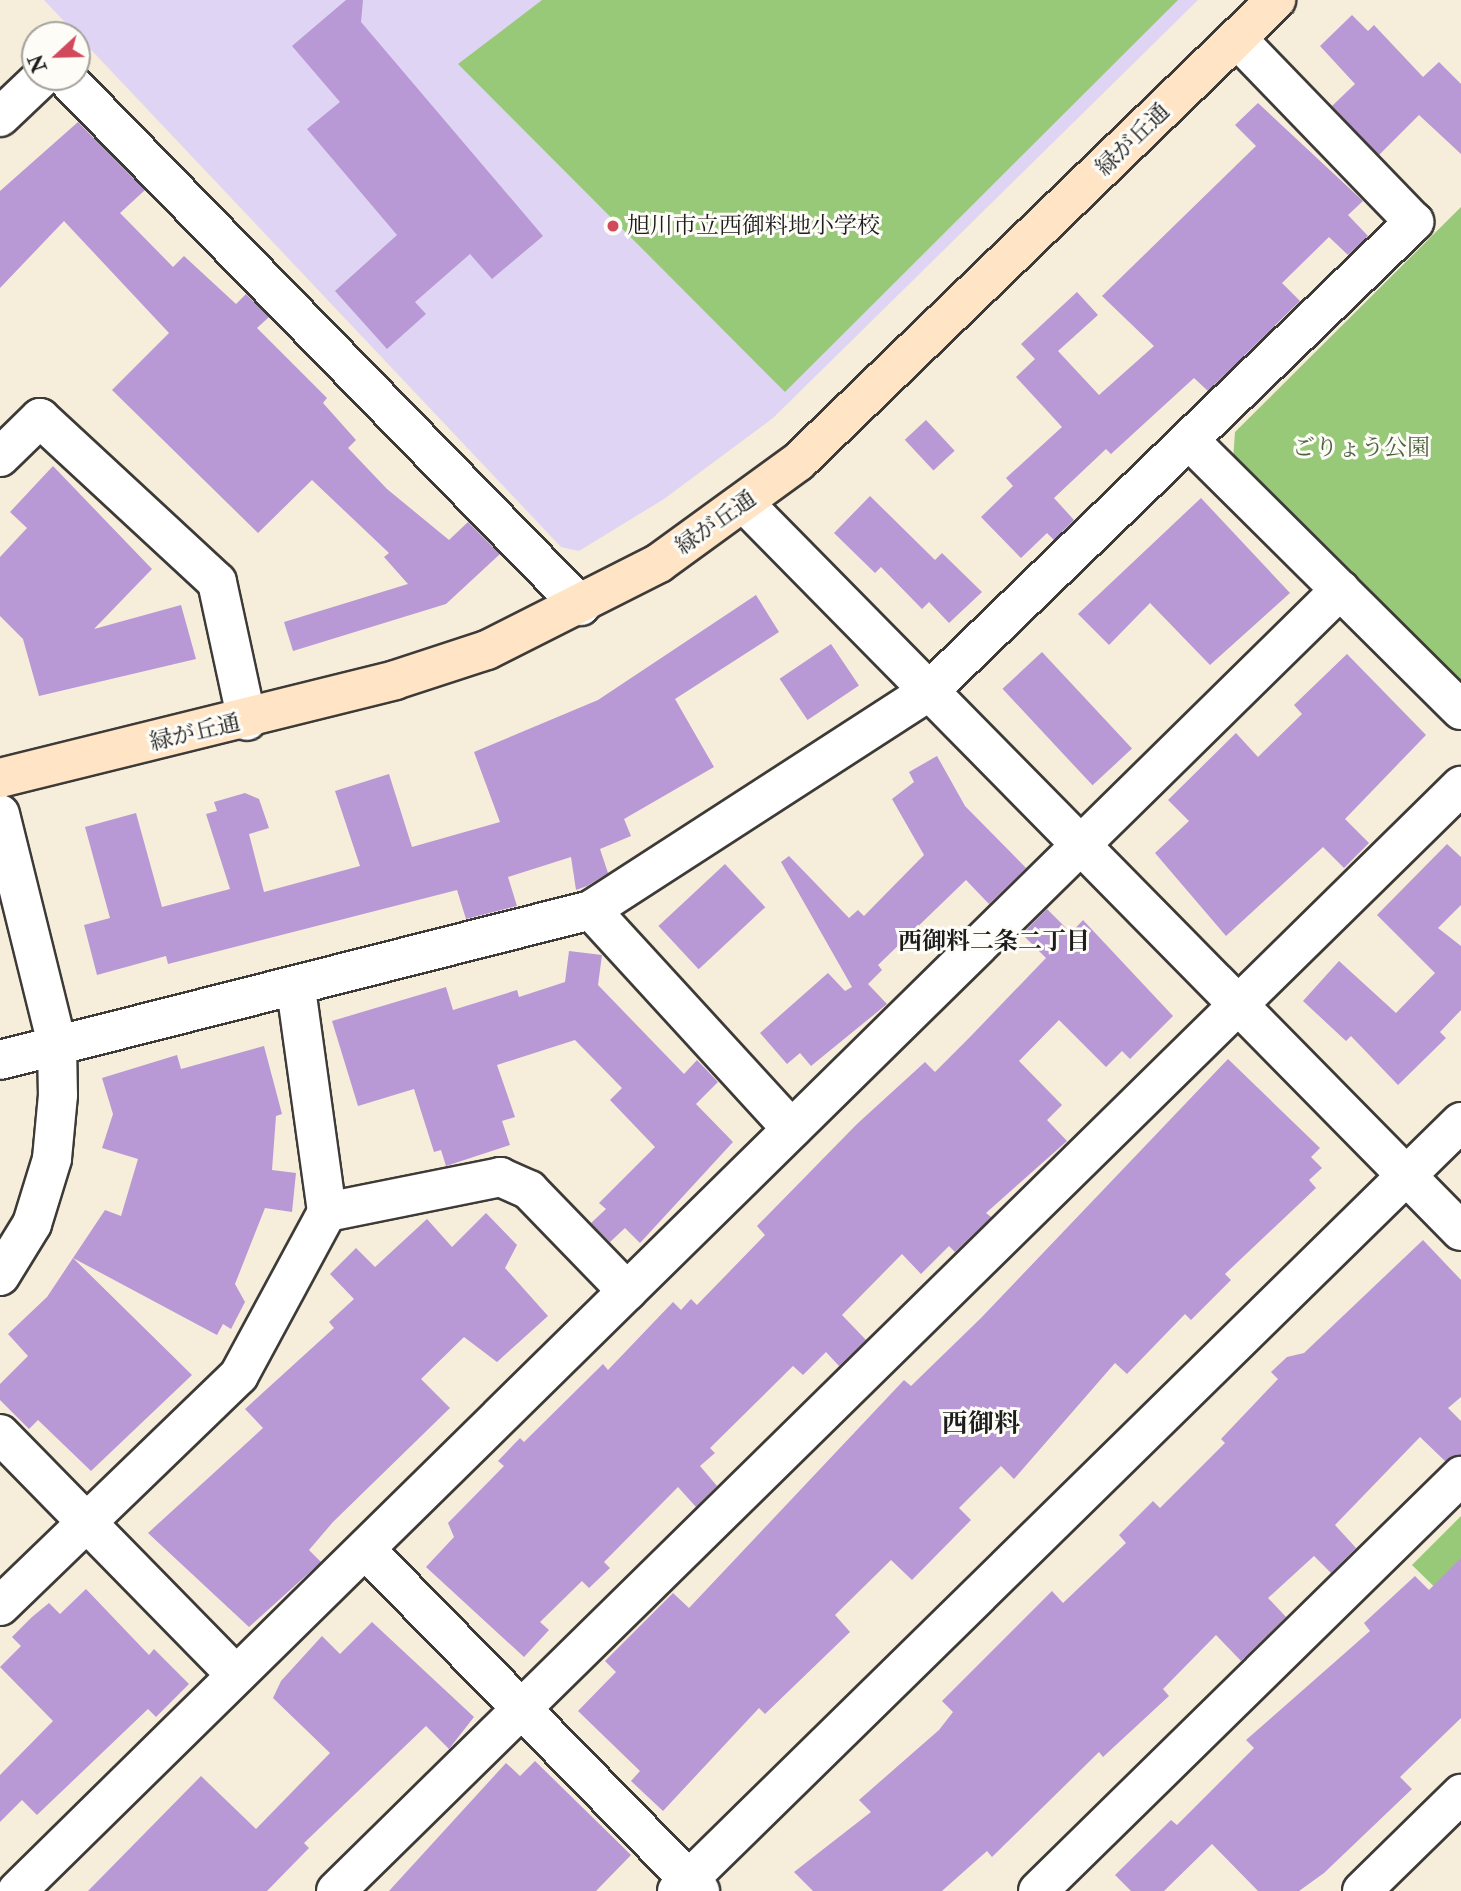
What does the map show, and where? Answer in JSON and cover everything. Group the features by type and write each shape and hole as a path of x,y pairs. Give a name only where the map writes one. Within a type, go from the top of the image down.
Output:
{"street":[{"name":"緑が丘通","path":"0,778 247,722 487,650 581,606 746,505 1238,40 1276,0"},
{"path":"0,1060 296,989 591,910 929,691 1192,443 1413,222 1238,40"},
{"path":"0,117 27,91"},
{"path":"79,91 581,606"},
{"path":"0,457 40,418 217,582 247,722"},
{"path":"1192,443 1461,710"},
{"path":"746,505 1461,1231"},
{"path":"17,1891 1340,590"},
{"path":"337,1891 1461,786"},
{"path":"0,814 57,1045 52,1159 32,1224 0,1276"},
{"path":"591,910 792,1129"},
{"path":"0,1606 239,1375 327,1212 296,989"},
{"path":"365,1549 522,1709 689,1887 1461,1122"},
{"path":"327,1212 500,1177 529,1189 627,1291"},
{"path":"0,1434 85,1524 236,1675"},
{"path":"1038,1891 1461,1476"},
{"path":"1362,1891 1461,1794"}],"shaded area":[{"name":"旭川市立西御料地小学校","path":"44,0 1198,0 773,418 664,499 579,551 561,547 91,50 91,21 64,21"}],"green space":[{"path":"542,0 1178,0 785,392 458,64"},
{"name":"ごりょう公園","path":"1461,207 1461,687 1233,461 1235,432"},
{"path":"1461,1516 1461,1613 1412,1565"}],"building":[{"path":"346,0 363,0 361,22 543,236 492,279 470,254 415,302 426,314 387,349 335,291 397,235 307,129 340,102 292,46"},
{"path":"1352,15 1368,31 1374,25 1423,77 1439,62 1461,84 1461,154 1419,115 1379,155 1332,106 1355,84 1320,46"},
{"path":"1258,103 1363,201 1348,215 1368,236 1348,255 1329,237 1282,283 1300,301 1208,391 1194,378 1111,454 1106,449 1054,498 1074,520 1054,540 1047,533 1021,558 981,517 1013,486 1006,478 1062,427 1016,377 1035,359 1021,344 1077,292 1098,315 1058,351 1099,395 1154,346 1102,296 1256,146 1235,125"},
{"path":"78,122 145,190 120,213 173,267 184,256 236,304 246,294 269,317 257,328 327,398 323,403 356,440 348,448 387,489 449,540 468,522 500,554 446,604 293,651 284,622 408,584 384,557 389,553 312,480 258,533 112,390 169,333 64,221 0,288 0,191"},
{"path":"926,420 955,451 933,470 905,440"},
{"path":"53,466 152,569 94,629 181,605 196,659 39,696 23,639 0,616 0,557 27,528 10,512"},
{"path":"870,496 935,560 942,553 982,592 949,623 929,602 922,609 881,567 875,573 834,533"},
{"path":"1201,498 1290,593 1210,665 1150,603 1109,645 1078,614"},
{"path":"756,595 779,632 675,699 714,767 624,819 631,836 600,849 608,873 587,886 576,890 571,857 508,877 517,906 466,919 457,890 168,964 166,956 97,975 84,925 110,918 85,827 136,813 162,907 230,889 206,814 217,811 214,802 245,793 259,799 269,828 249,834 264,892 360,866 335,791 389,774 412,847 500,822 474,752 598,700"},
{"path":"831,644 859,685 808,720 780,679"},
{"path":"1042,652 1132,749 1093,785 1003,689"},
{"path":"1347,654 1426,735 1345,819 1369,843 1344,868 1323,847 1226,936 1155,853 1189,821 1168,800 1236,733 1258,757 1302,714 1294,705"},
{"path":"937,756 965,806 1026,868 989,904 966,880 878,965 882,970 868,984 887,1004 811,1066 800,1053 787,1064 760,1033 828,973 845,991 852,987 781,862 789,856 849,918 858,910 864,916 924,855 892,799 914,782 909,772"},
{"path":"1447,844 1461,857 1461,905 1438,928 1461,946 1461,1010 1440,1032 1446,1038 1398,1085 1351,1036 1346,1041 1303,1001 1339,961 1396,1013 1435,973 1377,915"},
{"path":"725,864 765,907 699,969 658,926"},
{"path":"1047,909 1071,933 1083,920 1173,1016 1130,1059 1122,1051 1106,1067 1059,1020 1019,1061 1062,1105 1047,1120 1067,1141 986,1213 991,1217 955,1252 949,1246 921,1274 902,1254 842,1315 866,1340 839,1366 826,1352 803,1375 793,1366 710,1448 715,1453 700,1466 717,1486 696,1507 678,1487 604,1562 610,1568 589,1588 582,1581 540,1622 549,1630 524,1657 426,1567 454,1537 448,1523 504,1466 498,1461 520,1438 524,1442 603,1364 608,1370 673,1302 681,1310 691,1299 697,1305 765,1235 757,1226 857,1124 925,1062 935,1072 970,1037 1046,958 1022,934"},
{"path":"569,951 602,955 598,985 684,1074 697,1060 718,1082 696,1104 733,1142 640,1243 625,1228 610,1242 591,1223 606,1209 599,1203 655,1147 610,1100 622,1088 575,1040 497,1065 515,1117 502,1121 510,1145 446,1166 441,1150 434,1152 414,1089 358,1106 332,1021 446,987 453,1010 517,990 519,997 565,982"},
{"path":"264,1046 282,1114 276,1116 272,1170 296,1173 292,1212 265,1208 235,1284 245,1302 231,1329 223,1324 217,1335 73,1258 105,1210 121,1216 138,1159 102,1148 113,1114 102,1078 177,1055 181,1069"},
{"path":"1228,1059 1320,1148 1311,1157 1322,1168 1309,1180 1316,1188 1225,1274 1231,1280 1191,1320 1185,1314 1127,1374 1115,1363 1014,1479 1001,1466 959,1508 971,1520 912,1580 891,1560 835,1615 850,1632 765,1714 759,1708 663,1811 631,1781 640,1771 578,1711 616,1672 605,1661 673,1593 689,1608 904,1380 911,1386 981,1318"},
{"path":"486,1213 517,1245 505,1268 548,1316 497,1362 464,1337 421,1379 450,1408 333,1522 309,1550 321,1562 249,1627 148,1533 263,1428 245,1409 334,1328 329,1322 354,1299 330,1274 356,1248 375,1267 427,1219 452,1247"},
{"path":"1423,1240 1461,1280 1461,1397 1448,1408 1461,1421 1461,1455 1445,1461 1420,1437 1335,1525 1356,1548 1331,1573 1314,1556 1268,1598 1286,1617 1241,1661 1216,1635 1163,1689 1169,1696 1103,1757 1099,1752 992,1857 987,1851 942,1891 813,1891 794,1872 871,1812 859,1800 939,1730 953,1712 942,1701 1052,1591 1063,1603 1126,1543 1119,1535 1153,1501 1160,1508 1225,1443 1221,1439 1278,1379 1271,1372 1287,1357 1304,1353"},
{"path":"73,1258 192,1375 91,1471 38,1420 29,1429 0,1400 0,1384 28,1356 8,1334 47,1297"},
{"path":"1461,1558 1461,1718 1400,1777 1412,1789 1324,1873 1299,1891 1258,1891 1212,1844 1164,1891 1131,1891 1115,1875 1171,1820 1177,1825 1254,1748 1246,1740 1370,1631 1364,1623 1415,1576 1429,1590"},
{"path":"86,1589 149,1655 154,1649 189,1684 156,1717 148,1709 37,1815 22,1800 0,1822 0,1775 53,1721 0,1667 21,1646 12,1637 32,1617 49,1603 60,1614"},
{"path":"372,1622 474,1717 449,1749 426,1726 304,1843 309,1848 267,1891 88,1891 201,1776 256,1829 330,1753 273,1698 281,1681 322,1636 340,1654"},
{"path":"535,1761 631,1855 596,1891 389,1891 506,1763 520,1776"}],"place":[{"name":"旭川市立西御料地小学校","path":"613,226"}],"district":[{"name":"西御料二条二丁目","path":"994,942"},
{"name":"西御料","path":"981,1425"}]}
